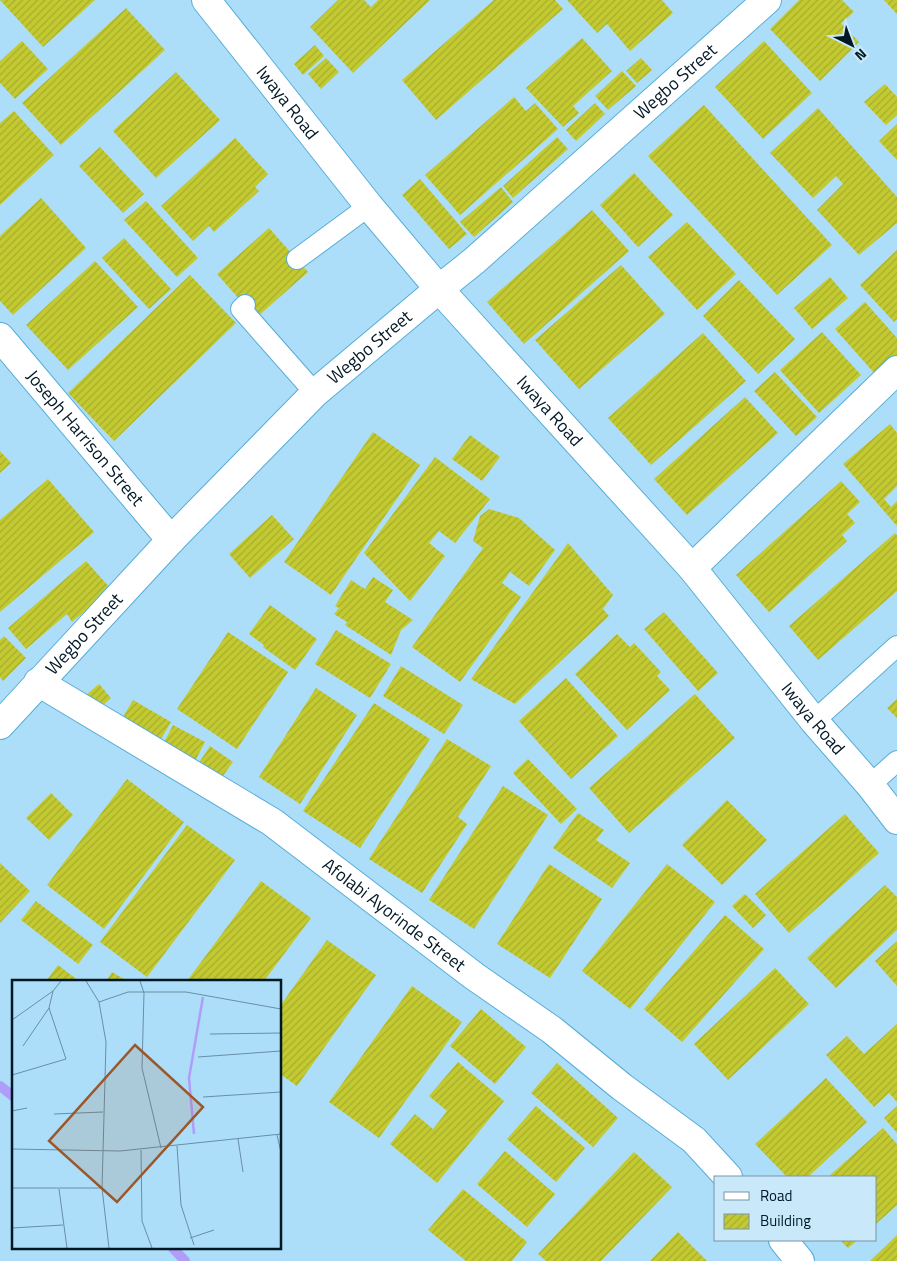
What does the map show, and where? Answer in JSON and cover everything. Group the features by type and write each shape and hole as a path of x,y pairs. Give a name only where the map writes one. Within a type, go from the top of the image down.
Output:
{"street":[{"name":"Wegbo Street","path":"0,725 171,540 315,393 474,262 767,0"},
{"name":"Iwaya Road","path":"208,1 369,206 439,289 692,568 814,721 870,785 897,820"},
{"name":"Joseph Harrison Street","path":"0,337 171,540"},
{"path":"692,568 897,370"},
{"name":"Afolabi Ayorinde Street","path":"38,682 272,822 474,976 552,1030 622,1087 694,1140 727,1176"},
{"path":"784,1241 800,1261"}],"lane":[{"path":"297,259 369,206"},
{"path":"245,306 241,309 315,393"},
{"path":"814,721 897,646"},
{"path":"870,785 897,761"}],"building":[{"path":"0,0 95,0 43,47"},
{"path":"338,0 364,0 371,7 378,0 430,0 353,73 310,27"},
{"path":"494,0 555,0 563,9 436,120 402,80"},
{"path":"567,0 662,0 673,13 630,51 607,24 597,33"},
{"path":"799,0 842,0 854,12 841,23 859,42 820,81 770,29"},
{"path":"884,0 897,0 897,14"},
{"path":"126,8 165,50 61,145 22,103"},
{"path":"582,38 612,71 573,106 579,113 563,127 526,88"},
{"path":"22,41 48,69 15,99 0,83 0,61"},
{"path":"764,41 812,93 763,139 715,87"},
{"path":"315,45 324,56 303,75 294,64"},
{"path":"326,58 339,72 321,89 308,74"},
{"path":"641,58 652,70 637,83 626,71"},
{"path":"622,71 636,86 608,110 595,96"},
{"path":"176,72 220,120 156,178 113,131"},
{"path":"885,84 897,97 897,115 886,125 864,102"},
{"path":"514,97 526,111 535,103 558,129 460,215 425,175"},
{"path":"595,103 605,114 576,141 566,130"},
{"path":"704,105 832,245 777,295 648,156"},
{"path":"818,108 897,197 897,223 859,255 817,210 843,184 836,176 813,198 770,153"},
{"path":"14,111 54,155 0,205 0,123"},
{"path":"897,124 897,160 879,141"},
{"path":"557,137 568,149 513,198 503,186"},
{"path":"235,138 268,174 255,187 259,191 214,232 209,226 193,241 161,206"},
{"path":"100,147 144,194 123,213 79,166"},
{"path":"634,173 673,215 638,247 600,205"},
{"path":"420,179 467,234 449,249 402,195"},
{"path":"501,187 513,202 474,237 460,222"},
{"path":"41,198 86,248 13,315 0,301 0,236"},
{"path":"146,201 198,258 177,277 124,220"},
{"path":"592,210 629,251 524,344 487,302"},
{"path":"687,222 736,274 697,310 648,257"},
{"path":"269,228 308,272 256,318 217,274"},
{"path":"124,238 171,289 149,309 102,258"},
{"path":"897,250 897,319 894,322 860,285"},
{"path":"95,261 138,307 68,370 26,325"},
{"path":"621,265 665,314 579,389 535,340"},
{"path":"190,275 236,323 114,441 68,393"},
{"path":"830,277 848,298 812,329 794,308"},
{"path":"739,280 795,339 758,374 703,316"},
{"path":"865,302 897,338 897,357 876,375 835,329"},
{"path":"822,332 861,375 819,413 780,370"},
{"path":"703,333 746,381 651,465 608,418"},
{"path":"775,372 817,417 796,436 754,391"},
{"path":"745,397 778,433 687,515 654,479"},
{"path":"890,424 897,433 897,486 884,499 891,507 897,501 897,526 843,464"},
{"path":"373,432 420,465 331,595 284,562"},
{"path":"470,435 500,457 482,481 452,459"},
{"path":"0,451 11,463 0,473"},
{"path":"435,457 490,499 455,543 439,531 429,543 445,556 410,601 364,553"},
{"path":"48,479 94,532 0,612 0,520"},
{"path":"841,481 860,502 847,514 855,523 842,535 847,541 769,612 736,575"},
{"path":"489,509 519,518 555,550 529,586 510,572 502,583 521,597 460,682 412,647 483,548 473,541 480,516"},
{"path":"272,515 294,539 250,578 229,554"},
{"path":"895,533 897,535 897,591 818,660 789,626"},
{"path":"568,543 613,595 603,609 609,616 515,704 471,679"},
{"path":"86,561 111,589 72,622 67,614 26,649 8,628"},
{"path":"373,577 393,590 385,602 413,620 401,630 391,655 345,625 347,622 334,614 339,608 335,606 351,580 365,589"},
{"path":"270,605 317,639 295,670 263,647 264,645 249,634"},
{"path":"664,612 718,673 698,691 644,629"},
{"path":"336,630 391,664 370,698 315,664"},
{"path":"228,632 288,672 237,749 177,709"},
{"path":"617,634 630,647 634,643 661,672 657,676 670,690 627,730 575,674"},
{"path":"4,636 26,658 3,681 0,677 0,640"},
{"path":"401,666 463,705 444,734 383,696"},
{"path":"566,678 618,736 571,779 519,721"},
{"path":"99,684 111,698 99,709 86,695"},
{"path":"316,688 357,715 300,804 259,777"},
{"path":"695,694 735,738 629,833 589,788"},
{"path":"897,699 897,718 887,708"},
{"path":"133,700 171,722 157,746 119,724"},
{"path":"374,703 430,739 360,848 303,811"},
{"path":"173,725 205,742 193,765 161,748"},
{"path":"447,739 491,766 458,817 467,824 422,893 369,859"},
{"path":"210,746 233,762 220,780 198,764"},
{"path":"528,759 577,809 561,824 513,773"},
{"path":"127,779 184,822 104,929 47,885"},
{"path":"503,786 548,815 474,929 429,900"},
{"path":"51,793 73,815 49,840 26,818"},
{"path":"727,800 767,840 722,885 682,845"},
{"path":"578,813 604,830 596,840 630,863 612,888 553,848"},
{"path":"845,814 879,853 789,933 755,894"},
{"path":"187,825 235,860 147,977 100,942"},
{"path":"0,863 30,891 0,923"},
{"path":"549,864 602,899 550,978 497,944"},
{"path":"667,864 715,902 630,1009 582,971"},
{"path":"261,881 311,918 265,980 188,980"},
{"path":"885,885 897,897 897,930 836,988 807,958"},
{"path":"745,894 766,915 753,928 732,906"},
{"path":"36,901 93,945 78,964 21,920"},
{"path":"725,915 764,949 682,1042 644,1009"},
{"path":"327,940 376,975 297,1086 281,1075 281,1005"},
{"path":"897,941 897,986 875,961"},
{"path":"58,965 78,980 47,980"},
{"path":"775,968 809,1004 728,1080 694,1044"},
{"path":"112,972 125,980 107,980"},
{"path":"412,986 462,1022 379,1138 329,1102"},
{"path":"481,1009 526,1047 495,1084 450,1046"},
{"path":"897,1024 897,1102 889,1093 874,1107 826,1055 847,1036 864,1054"},
{"path":"458,1062 504,1101 437,1183 390,1144 415,1114 433,1129 447,1111 429,1096"},
{"path":"557,1063 618,1118 593,1147 531,1093"},
{"path":"826,1078 867,1122 809,1176 786,1176 755,1144"},
{"path":"536,1106 585,1148 556,1182 507,1139"},
{"path":"897,1106 897,1133 884,1118"},
{"path":"883,1128 897,1144 897,1205 877,1223 877,1176 829,1176"},
{"path":"505,1151 555,1194 527,1227 477,1184"},
{"path":"634,1152 672,1187 601,1261 546,1261 538,1254"},
{"path":"463,1189 527,1242 512,1261 466,1261 428,1230"},
{"path":"678,1232 707,1261 650,1261"},
{"path":"897,1235 897,1261 870,1261"},
{"path":"841,1241 857,1241 848,1248"}],"waterway":[{"path":"0,1086 12,1095"},
{"path":"173,1248 185,1261"}]}
